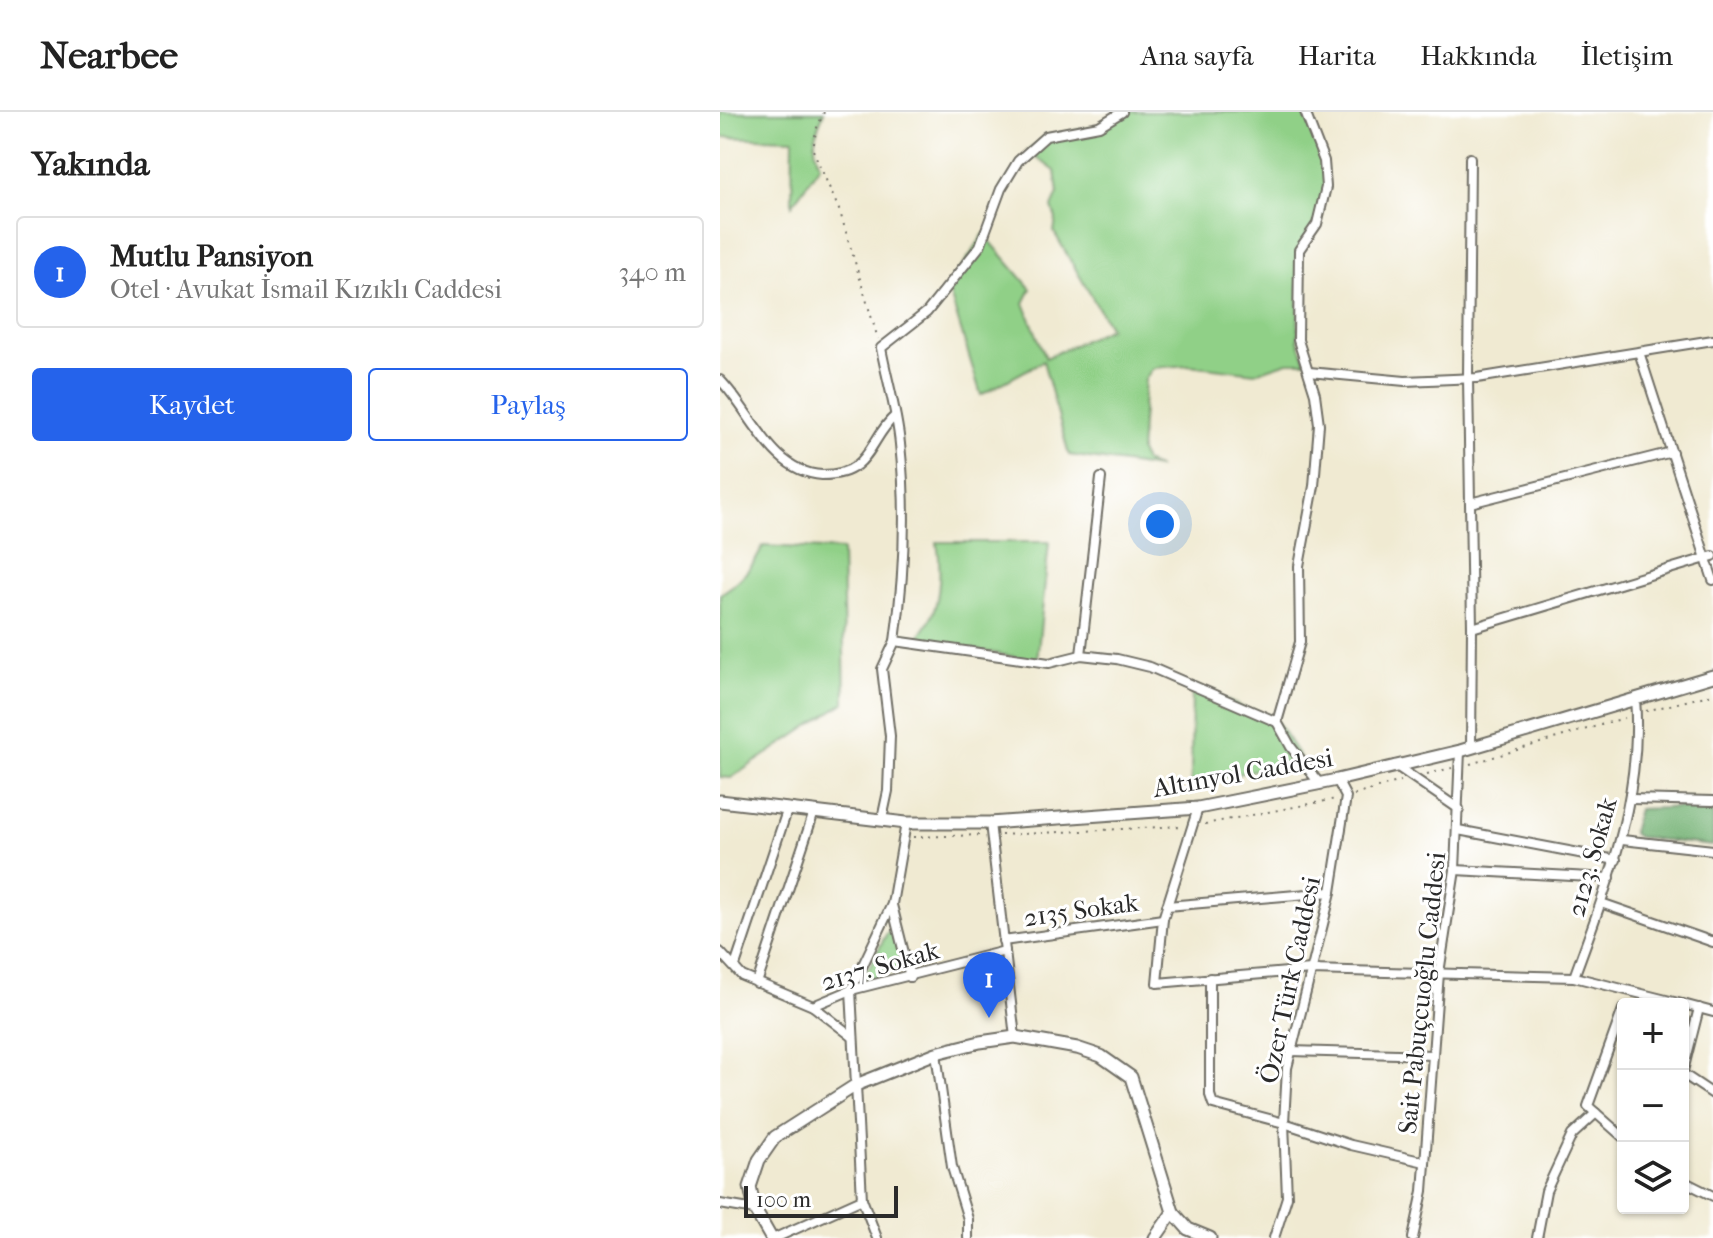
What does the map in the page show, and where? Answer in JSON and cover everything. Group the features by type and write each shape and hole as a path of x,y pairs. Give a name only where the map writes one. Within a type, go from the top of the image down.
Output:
{"main road":[{"name":"Altınyol Caddesi","path":"720,801 906,823 990,823 1198,808 1337,780 1466,749 1713,676"},
{"path":"773,1238 755,1210 750,1187 759,1160 775,1137 856,1085 936,1053 1015,1037 1077,1048 1101,1056 1131,1077 1173,1212 1188,1229 1210,1238"},
{"path":"1155,1238 1173,1212"}],"street":[{"path":"882,819 888,791 890,736 882,669 895,641 902,585 902,475 895,416 881,348 927,312 980,246 997,199 1018,161 1046,136 1099,126 1122,112"},
{"path":"1277,722 1300,642 1299,566 1314,486 1319,424 1309,372 1298,340 1299,250 1317,224 1326,187 1324,161 1305,112"},
{"name":"Sait Pabuçcuoğlu Caddesi","path":"1413,1238 1423,1191 1439,973 1455,870 1466,749 1472,628 1468,378 1470,158"},
{"path":"1309,372 1405,381 1468,378 1713,340"},
{"path":"1639,352 1710,557 1713,580"},
{"path":"720,380 772,448 805,473 842,473 859,464 881,429 895,416"},
{"path":"1470,503 1672,452"},
{"path":"1081,655 1101,478"},
{"path":"1472,628 1710,557"},
{"path":"895,641 1049,663 1081,655 1150,667 1277,722 1291,747 1319,783"},
{"name":"2123. Sokak","path":"1574,977 1616,860 1631,799 1637,714 1635,698"},
{"path":"1395,765 1459,809"},
{"name":"Özer Türk Caddesi","path":"1274,1238 1287,1197 1284,1123 1287,1068 1331,892 1346,797 1337,780"},
{"path":"1631,799 1713,801"},
{"path":"735,966 788,808"},
{"path":"1198,808 1163,919 1157,983 1311,970 1574,977 1659,998"},
{"path":"757,983 814,812"},
{"path":"877,1238 862,1199 851,990 892,904 906,823"},
{"path":"990,823 1015,1037"},
{"path":"1458,830 1616,860"},
{"path":"1622,840 1713,850"},
{"path":"1455,870 1610,878"},
{"path":"1167,906 1331,892"},
{"path":"1601,903 1713,942"},
{"path":"892,904 910,977"},
{"name":"2135 Sokak","path":"1003,941 1163,919"},
{"name":"2137. Sokak","path":"813,1006 851,990 1005,951"},
{"path":"720,952 742,976 813,1006 853,1037"},
{"path":"1210,978 1210,1100 1216,1106 1284,1123 1351,1145 1425,1162"},
{"path":"1627,998 1630,991"},
{"path":"1689,1006 1713,1012"},
{"path":"1684,1070 1699,1008"},
{"path":"1617,1025 1588,1106 1617,1132"},
{"path":"1291,1051 1433,1055"},
{"path":"936,1053 952,1167 968,1219 968,1238"},
{"path":"1689,1076 1713,1094"},
{"path":"1537,1238 1546,1191 1572,1135 1596,1113"},
{"path":"1689,1184 1713,1196"},
{"path":"773,1238 862,1199"},
{"path":"720,1204 755,1210"}],"path":[{"path":"824,112 816,130 813,150 840,212 881,348"}],"green space":[{"path":"720,112 824,112 815,138 820,165 792,205 793,139 720,137"},
{"path":"1122,112 1305,112 1324,161 1326,187 1317,224 1299,250 1298,340 1306,362 1288,362 1255,373 1189,365 1153,368 1145,379 1140,452 1145,462 1159,468 1069,455 1043,361 981,395 948,288 984,234 1031,289 1024,303 1046,358 1110,328 1054,232 1056,219 1052,207 1058,193 1055,171 1028,151 1046,136 1099,126"},
{"path":"937,542 1049,542 1037,661 917,639 930,621 937,600"},
{"path":"763,546 842,550 845,702 731,778 720,777 720,594 745,573"},
{"path":"1192,686 1277,722 1301,759 1191,785"},
{"path":"1713,806 1713,846 1638,837 1632,833 1638,809"},
{"path":"894,928 904,969 866,980 864,977 887,933"}],"place":[{"name":"Mutlu Pansiyon","path":"989,1018"}]}
